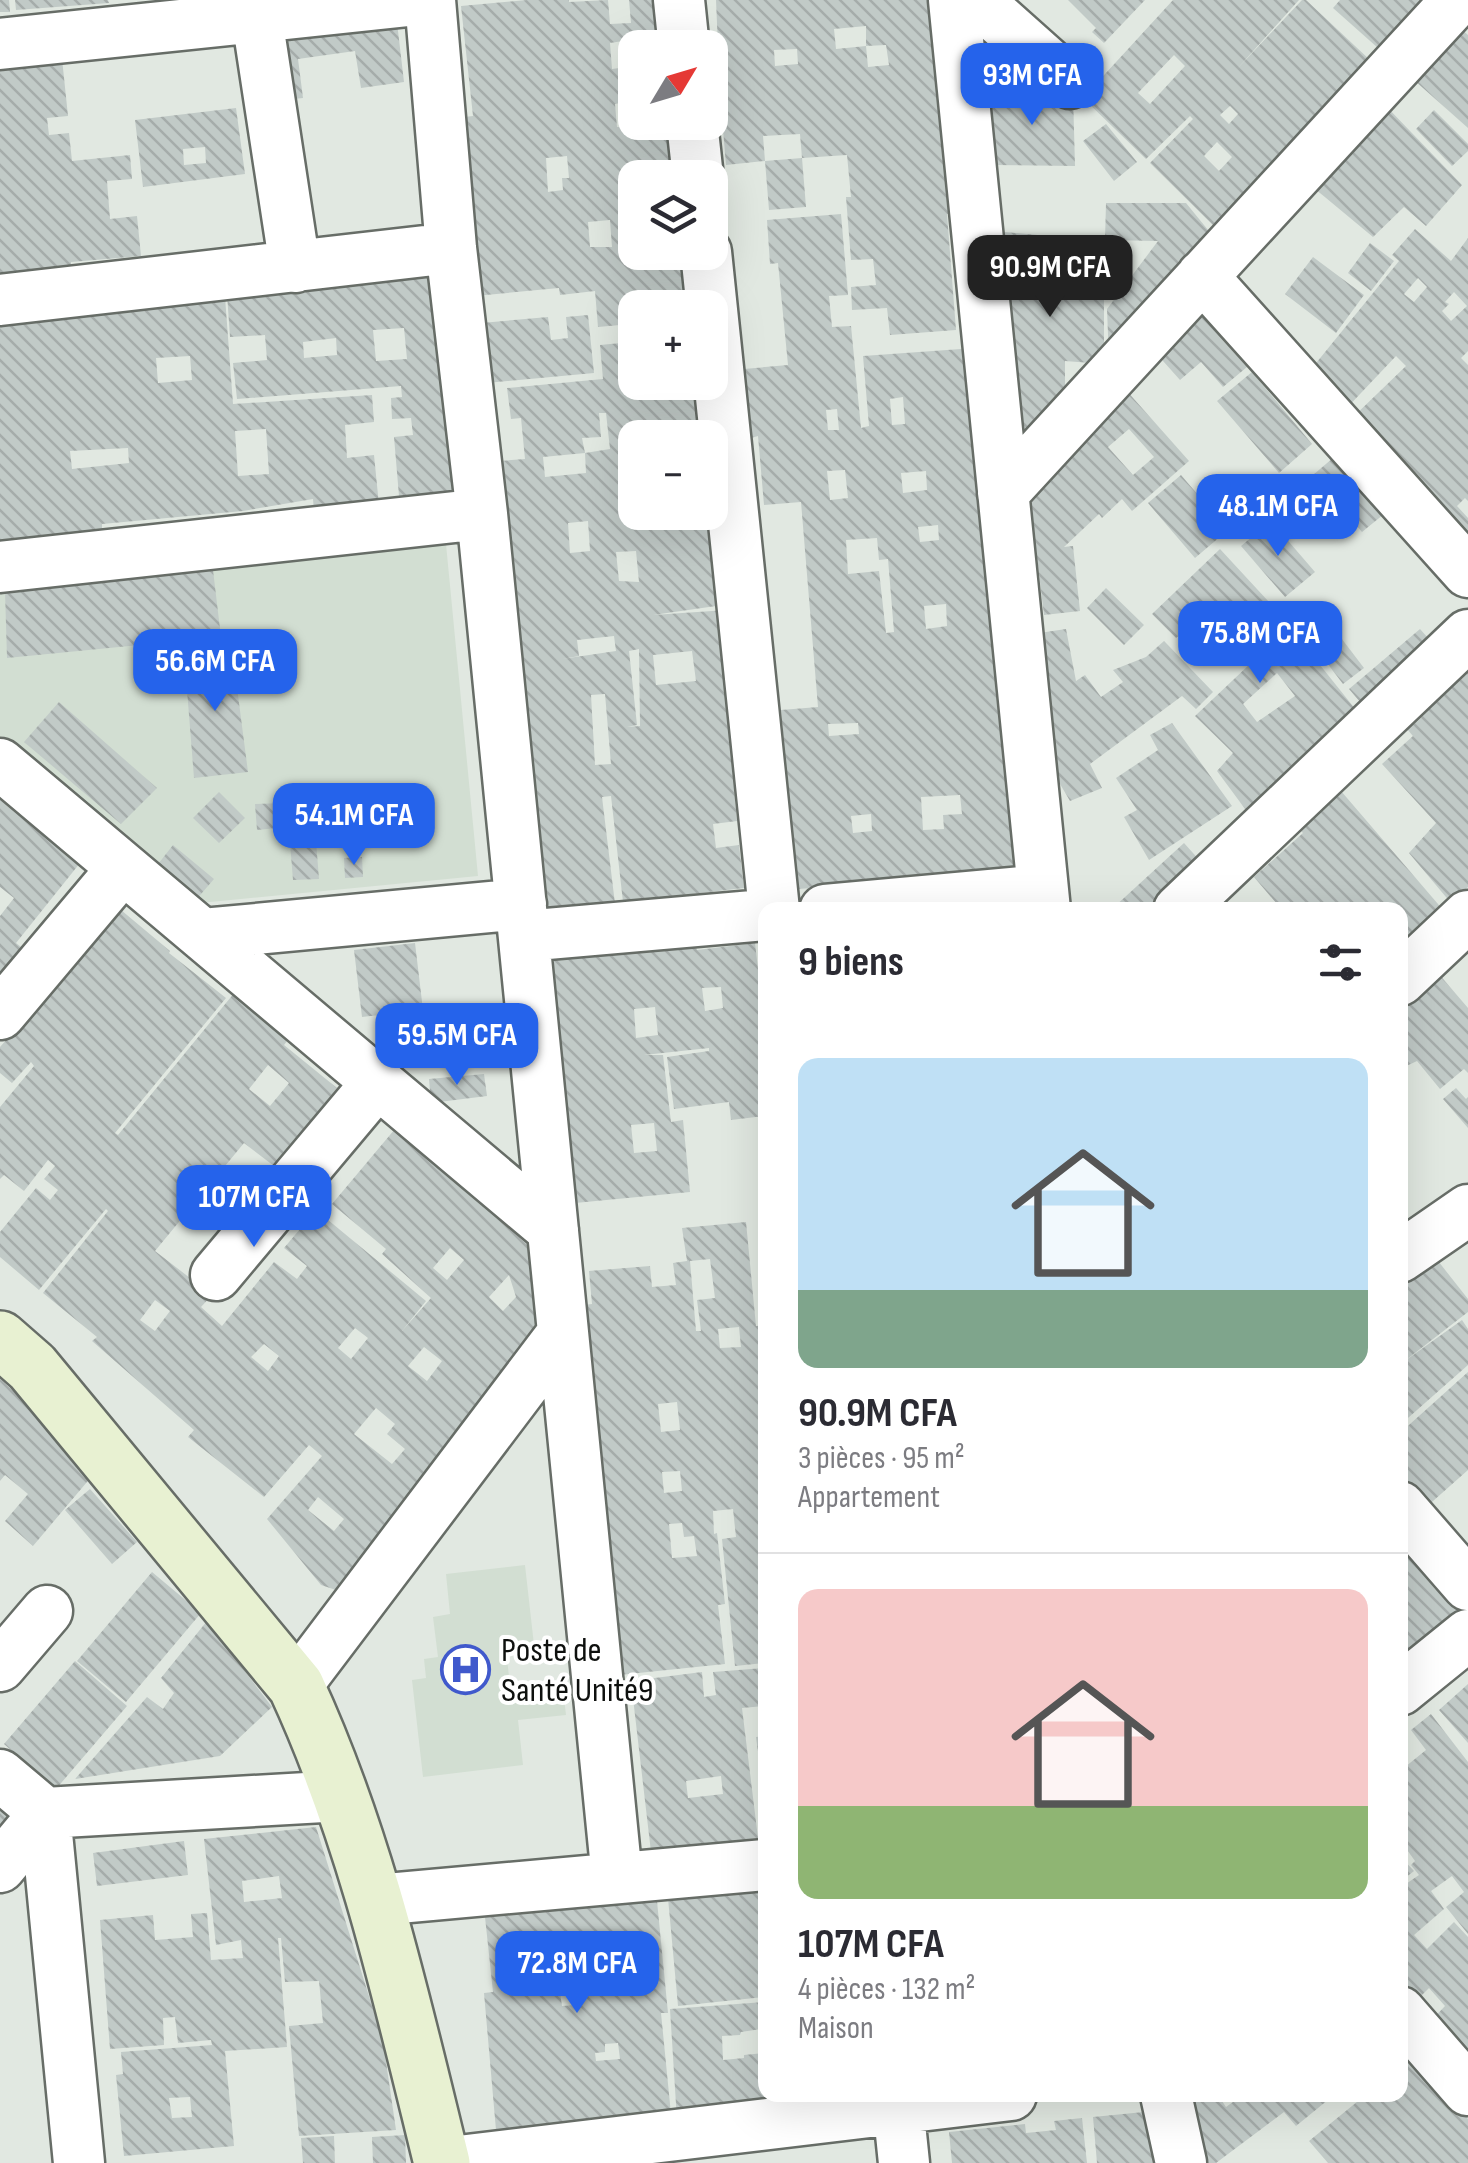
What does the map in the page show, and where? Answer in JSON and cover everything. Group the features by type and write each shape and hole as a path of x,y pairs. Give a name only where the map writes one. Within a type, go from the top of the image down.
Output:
{"street":[{"path":"0,44 257,18 349,4 418,0"},
{"path":"430,0 451,248 482,514 617,1878"},
{"path":"679,0 682,30"},
{"path":"954,0 1044,900 1000,902"},
{"path":"977,0 1070,84"},
{"path":"1003,493 1457,0"},
{"path":"257,18 295,267"},
{"path":"0,300 451,248"},
{"path":"708,270 773,902"},
{"path":"1202,276 1468,572"},
{"path":"0,567 482,514"},
{"path":"1187,902 1468,635"},
{"path":"0,764 553,1230"},
{"path":"0,1014 123,868"},
{"path":"202,934 522,920 758,915"},
{"path":"1408,975 1459,942"},
{"path":"216,1275 378,1082"},
{"path":"1408,1251 1468,1210"},
{"path":"296,1686 563,1333"},
{"path":"0,1339 32,1368 296,1686 324,1746 376,1900 442,2163 736,2145 894,2102"},
{"path":"1408,1516 1468,1585"},
{"path":"0,1666 47,1611"},
{"path":"1408,1684 1468,1636"},
{"path":"0,1775 45,1813 341,1796"},
{"path":"0,1867 45,1813"},
{"path":"45,1813 79,2163"},
{"path":"376,1900 758,1866"},
{"path":"1408,2021 1468,2090"},
{"path":"898,2102 904,2163"},
{"path":"1168,2102 1181,2163"}],"shaded area":[{"path":"446,544 478,876 190,904 0,740 0,590"},
{"name":"Poste de Santé Unité9","path":"525,1565 534,1645 506,1649 510,1686 562,1681 566,1715 518,1720 523,1765 423,1777 412,1680 426,1678 424,1659 438,1657 433,1617 450,1614 446,1574"}],"building":[{"path":"0,0 9,0 10,12 0,12"},
{"path":"15,0 108,0 109,3 16,10"},
{"path":"527,0 608,0 610,24 631,23 629,0 660,0 662,30 618,30 618,42 610,43 612,69 618,68 618,140 681,140 678,160 618,160 618,270 681,270 683,290 618,290 618,325 598,327 595,291 560,295 559,288 475,296 471,258 478,258 464,117 473,116 461,6","holes":["567,156 569,178 562,178 563,190 548,192 546,158","610,220 612,247 590,247 588,222"]},
{"path":"716,0 931,0 957,212 947,214 956,330 890,335 887,308 852,310 851,287 876,285 873,259 851,260 847,155 802,158 800,134 763,136 765,161 728,165 728,30 717,30","holes":["866,26 866,46 836,49 834,29","886,45 889,65 868,67 866,46","797,49 798,64 775,66 774,50"]},
{"path":"1068,0 1145,0 1104,43 1092,32 1096,28"},
{"path":"1173,0 1299,0 1237,69 1302,0 1371,61 1222,234 1150,163 1193,119 1190,116 1146,159 1083,98","holes":["1174,55 1185,66 1150,104 1138,93","1230,106 1238,114 1229,124 1220,115","1217,142 1232,157 1219,171 1204,156"]},
{"path":"1340,0 1436,0 1387,56 1333,8"},
{"path":"396,14 404,82 361,88 355,51 298,59 303,98 275,101 266,37"},
{"path":"1460,28 1468,35 1468,128 1414,80"},
{"path":"61,49 68,116 47,118 49,135 69,133 72,161 130,155 132,179 107,181 110,219 137,216 141,256 71,262 71,272 0,277 0,57"},
{"path":"988,89 1073,94 1075,166 992,165"},
{"path":"1384,104 1462,185 1426,226 1404,207 1373,237 1308,183"},
{"path":"236,108 245,174 143,187 135,120","holes":["205,147 206,163 184,165 183,149"]},
{"path":"1434,110 1468,144 1468,151 1452,166 1416,129"},
{"path":"1106,124 1137,162 1114,181 1083,141"},
{"path":"802,158 806,207 769,210 765,161"},
{"path":"1106,203 1186,203 1217,241 1109,360 1107,309 1158,241 1105,240"},
{"path":"841,214 848,295 829,296 832,327 851,326 861,428 869,426 863,356 975,348 986,486 977,486 983,551 992,550 1006,691 998,692 1004,760 1012,759 1021,875 797,889 781,710 818,707 801,502 764,505 758,436 751,438 744,369 788,365 778,263 770,264 767,220","holes":["903,397 905,424 892,425 890,399","837,409 839,430 828,430 826,410","845,470 848,498 830,500 827,471","926,471 927,490 903,493 901,473","938,525 939,540 920,542 918,527","877,538 879,560 888,559 894,632 886,633 879,571 848,574 846,540","946,604 947,626 926,629 924,606","858,723 859,734 829,736 828,724","960,795 962,814 943,815 944,829 923,830 921,797","871,814 872,831 853,833 851,816"]},
{"path":"1415,229 1451,261 1468,238 1468,351 1461,358 1468,365 1468,501 1465,498 1457,506 1468,518 1468,561 1349,421 1406,366 1396,356 1343,412 1308,373 1399,261 1392,255","holes":["1418,278 1427,287 1414,302 1404,294","1454,292 1467,306 1451,321 1442,311"]},
{"path":"1005,232 1104,241 1104,364 1065,361 1065,414 1015,440 1004,313"},
{"path":"1370,243 1394,261 1371,291 1348,273"},
{"path":"1313,257 1364,295 1336,333 1285,294"},
{"path":"440,275 472,492 399,496 394,437 413,435 411,418 392,419 391,398 402,397 401,386 237,399 233,363 267,360 265,335 230,337 227,294","holes":["404,328 407,359 376,361 373,330","336,338 337,355 304,358 303,342"]},
{"path":"225,297 233,404 372,395 374,422 345,425 347,458 374,455 379,505 314,511 313,499 243,511 102,524 102,531 0,540 0,318","holes":["190,356 192,380 158,383 156,358","266,429 269,474 238,476 235,431","128,448 129,463 72,469 70,451"]},
{"path":"1206,308 1253,362 1223,387 1201,362 1180,380 1155,352"},
{"path":"588,315 594,373 487,383 481,323 548,317 551,340 568,338 566,317"},
{"path":"618,343 618,400 707,400 709,420 618,420 618,530 708,530 716,606 653,615 727,610 739,715 728,717 737,821 713,824 716,848 739,845 744,888 623,902 611,796 602,797 616,912 544,919 500,461 525,459 521,418 511,419 507,388 603,379 600,345","holes":["599,413 606,413 610,449 585,453 582,438 601,437","585,453 586,473 545,477 543,457","588,521 590,551 570,553 568,523","636,551 639,582 619,581 616,552","614,636 616,651 562,659 579,656 577,640","639,649 640,726 627,727 637,725 629,651","692,651 696,681 656,685 653,655","605,694 611,764 595,765 591,695"]},
{"path":"1252,372 1312,444 1279,473 1217,401"},
{"path":"1126,390 1189,461 1132,511 1122,499 1102,518 1099,514 1064,547 1073,546 1080,611 1044,615 1024,481","holes":["1129,429 1154,457 1133,475 1108,447"]},
{"path":"1340,452 1389,510 1362,532 1313,475"},
{"path":"1181,475 1228,530 1195,558 1148,503"},
{"path":"1271,521 1315,572 1285,597 1241,546"},
{"path":"1220,549 1292,627 1271,646 1292,630 1360,715 1254,821 1217,771 1233,753 1195,716 1251,663 1204,615 1176,638 1152,614","holes":["1277,673 1295,696 1257,722 1243,704"]},
{"path":"213,570 221,637 7,658 5,591"},
{"path":"1106,588 1144,625 1124,645 1087,608"},
{"path":"1316,605 1364,668 1343,684 1295,621"},
{"path":"1066,629 1076,681 1085,675 1101,697 1123,682 1113,670 1146,657 1164,641 1213,692 1196,709 1182,696 1090,764 1102,788 1070,801 1029,731 1026,635"},
{"path":"1420,629 1437,648 1366,709 1349,689"},
{"path":"232,649 248,772 194,778 184,652"},
{"path":"1468,666 1468,887 1451,903 1409,853 1436,823 1382,764 1413,736 1407,729"},
{"path":"59,702 157,788 121,824 24,742"},
{"path":"1172,723 1232,806 1149,860 1124,817 1137,810 1116,778 1158,750 1150,735"},
{"path":"0,787 84,858 16,943 21,947 0,973 0,916 14,898 0,887"},
{"path":"1341,791 1450,918 1408,957 1408,902 1275,902 1254,877 1303,833 1298,828"},
{"path":"219,792 245,818 219,843 193,818"},
{"path":"346,797 349,834 312,837 309,800"},
{"path":"285,803 286,827 257,830 255,804"},
{"path":"316,841 319,879 293,880 290,843"},
{"path":"1184,843 1202,863 1160,902 1120,902"},
{"path":"173,845 214,879 195,901 155,868"},
{"path":"362,857 363,877 345,878 344,858"},
{"path":"121,910 226,998 115,1133 118,1135 235,992 291,1036 284,1045 337,1088 274,1166 244,1143 155,1251 212,1295 201,1307 222,1326 274,1262 297,1279 307,1266 284,1248 316,1210 426,1301 402,1331 431,1298 382,1254 386,1249 332,1204 400,1123 530,1244 543,1323 511,1359 518,1365 345,1593 321,1585 267,1519 322,1456 309,1445 264,1497 188,1437 194,1430 92,1341 97,1337 43,1293 106,1209 39,1290 0,1257 0,1232 36,1188 50,1200 58,1190 44,1179 55,1166 48,1160 24,1191 4,1175 0,1179 0,1107 34,1066 31,1062 12,1083 0,1073 0,1047","holes":["268,1065 289,1083 270,1106 249,1089","450,1248 464,1260 447,1280 433,1268","509,1275 516,1297 503,1311 489,1297","155,1300 170,1311 155,1331 140,1320","355,1328 368,1338 351,1359 338,1348","264,1344 279,1356 268,1371 251,1357","424,1347 442,1361 427,1381 408,1366","376,1408 395,1424 387,1434 405,1449 392,1464 354,1434","318,1497 344,1519 334,1531 308,1510"]},
{"path":"696,941 697,950 755,943 758,1117 731,1120 729,1102 674,1109 667,1057 709,1048 644,1055 663,1055 671,1122 683,1120 690,1192 575,1203 570,1131 557,1133 548,954","holes":["721,987 723,1008 705,1011 702,988","655,1007 658,1035 636,1038 634,1009","654,1123 657,1151 634,1153 631,1125"]},
{"path":"415,943 423,1010 362,1017 354,950"},
{"path":"1438,973 1468,1008 1468,1073 1464,1069 1440,1089 1417,1061 1408,1065 1408,999"},
{"path":"484,1074 487,1096 431,1103 429,1079"},
{"path":"1456,1088 1468,1097 1468,1128 1443,1099"},
{"path":"746,1222 758,1326 758,1664 735,1666 722,1539 736,1537 733,1509 713,1511 725,1604 718,1605 725,1664 619,1675 584,1305 592,1304 589,1271 650,1266 652,1287 676,1285 673,1263 687,1261 682,1228","holes":["710,1259 715,1298 697,1300 701,1331 696,1331 690,1261","739,1327 741,1347 720,1348 718,1329","677,1402 680,1430 661,1432 658,1404","680,1471 682,1491 664,1493 662,1472","682,1523 684,1537 694,1536 697,1556 672,1558 669,1524"]},
{"path":"1431,1252 1468,1299 1468,1312 1408,1358 1408,1266"},
{"path":"1462,1320 1468,1329 1468,1365 1408,1418 1408,1359"},
{"path":"1468,1372 1468,1470 1415,1517 1408,1509 1408,1426"},
{"path":"0,1379 92,1476 33,1546 5,1521 28,1494 5,1475 0,1481"},
{"path":"90,1489 137,1542 112,1564 65,1510"},
{"path":"1408,1542 1464,1614 1408,1664"},
{"path":"152,1572 201,1613 126,1702 77,1661"},
{"path":"207,1621 272,1707 220,1756 75,1779 147,1697 163,1709 174,1693 161,1678"},
{"path":"75,1661 127,1706 56,1789 4,1744"},
{"path":"758,1669 758,1707 742,1708 758,1838 651,1852 631,1681 702,1672 704,1697 716,1695 713,1672","holes":["721,1776 723,1794 688,1798 686,1781"]},
{"path":"1468,1684 1468,1743 1439,1710"},
{"path":"1431,1714 1468,1762 1468,1934 1446,1907 1464,1892 1452,1876 1431,1891 1444,1909 1414,1935 1427,1949 1454,1922 1468,1937 1468,2073 1428,2024 1445,2006 1429,1988 1411,2006 1408,2003 1408,1883 1419,1875 1411,1865 1415,1861 1408,1851 1408,1765 1426,1750 1411,1730"},
{"path":"0,1795 25,1817 0,1846"},
{"path":"316,1827 383,2041 396,2130 299,2136 289,2026 323,2023 319,1981 285,1982 278,1938 287,2047 225,2051 234,2146 124,2156 116,2075 123,2074 121,2052 212,2045 211,2040 178,2043 175,2017 163,2018 164,2045 110,2049 100,1920 153,1915 155,1940 193,1937 191,1914 207,1913 211,1960 243,1958 241,1940 216,1945 204,1839","holes":["279,1876 282,1898 244,1902 242,1881","190,2097 192,2117 172,2118 169,2098"]},
{"path":"184,1841 188,1875 97,1886 93,1853"},
{"path":"758,1892 758,1998 678,2006 668,1898"},
{"path":"657,1901 668,2013 661,2013 671,2114 496,2130 484,1993 493,1992 485,1917","holes":["570,1955 575,2005 562,2006 555,1957","618,2043 620,2059 596,2061 595,2053 605,2052 605,2044"]},
{"path":"758,2003 758,2029 722,2036 723,2060 758,2054 758,2102 825,2102 677,2120 670,2009"},
{"path":"1408,2046 1468,2119 1468,2163 1328,2163 1309,2141 1357,2102 1408,2102"},
{"path":"1172,2102 1223,2102 1226,2107 1233,2102 1325,2102 1296,2126 1284,2112 1216,2163 1187,2163"},
{"path":"1164,2110 1170,2163 1097,2163 1093,2117"},
{"path":"1082,2118 1087,2163 952,2163 949,2132 1025,2124 1026,2133 1056,2130 1054,2121"},
{"path":"405,2135 406,2163 373,2163 372,2137"},
{"path":"334,2136 335,2163 303,2163 301,2138"}],"place":[{"name":"Poste de Santé Unité9","path":"466,1669"}]}
